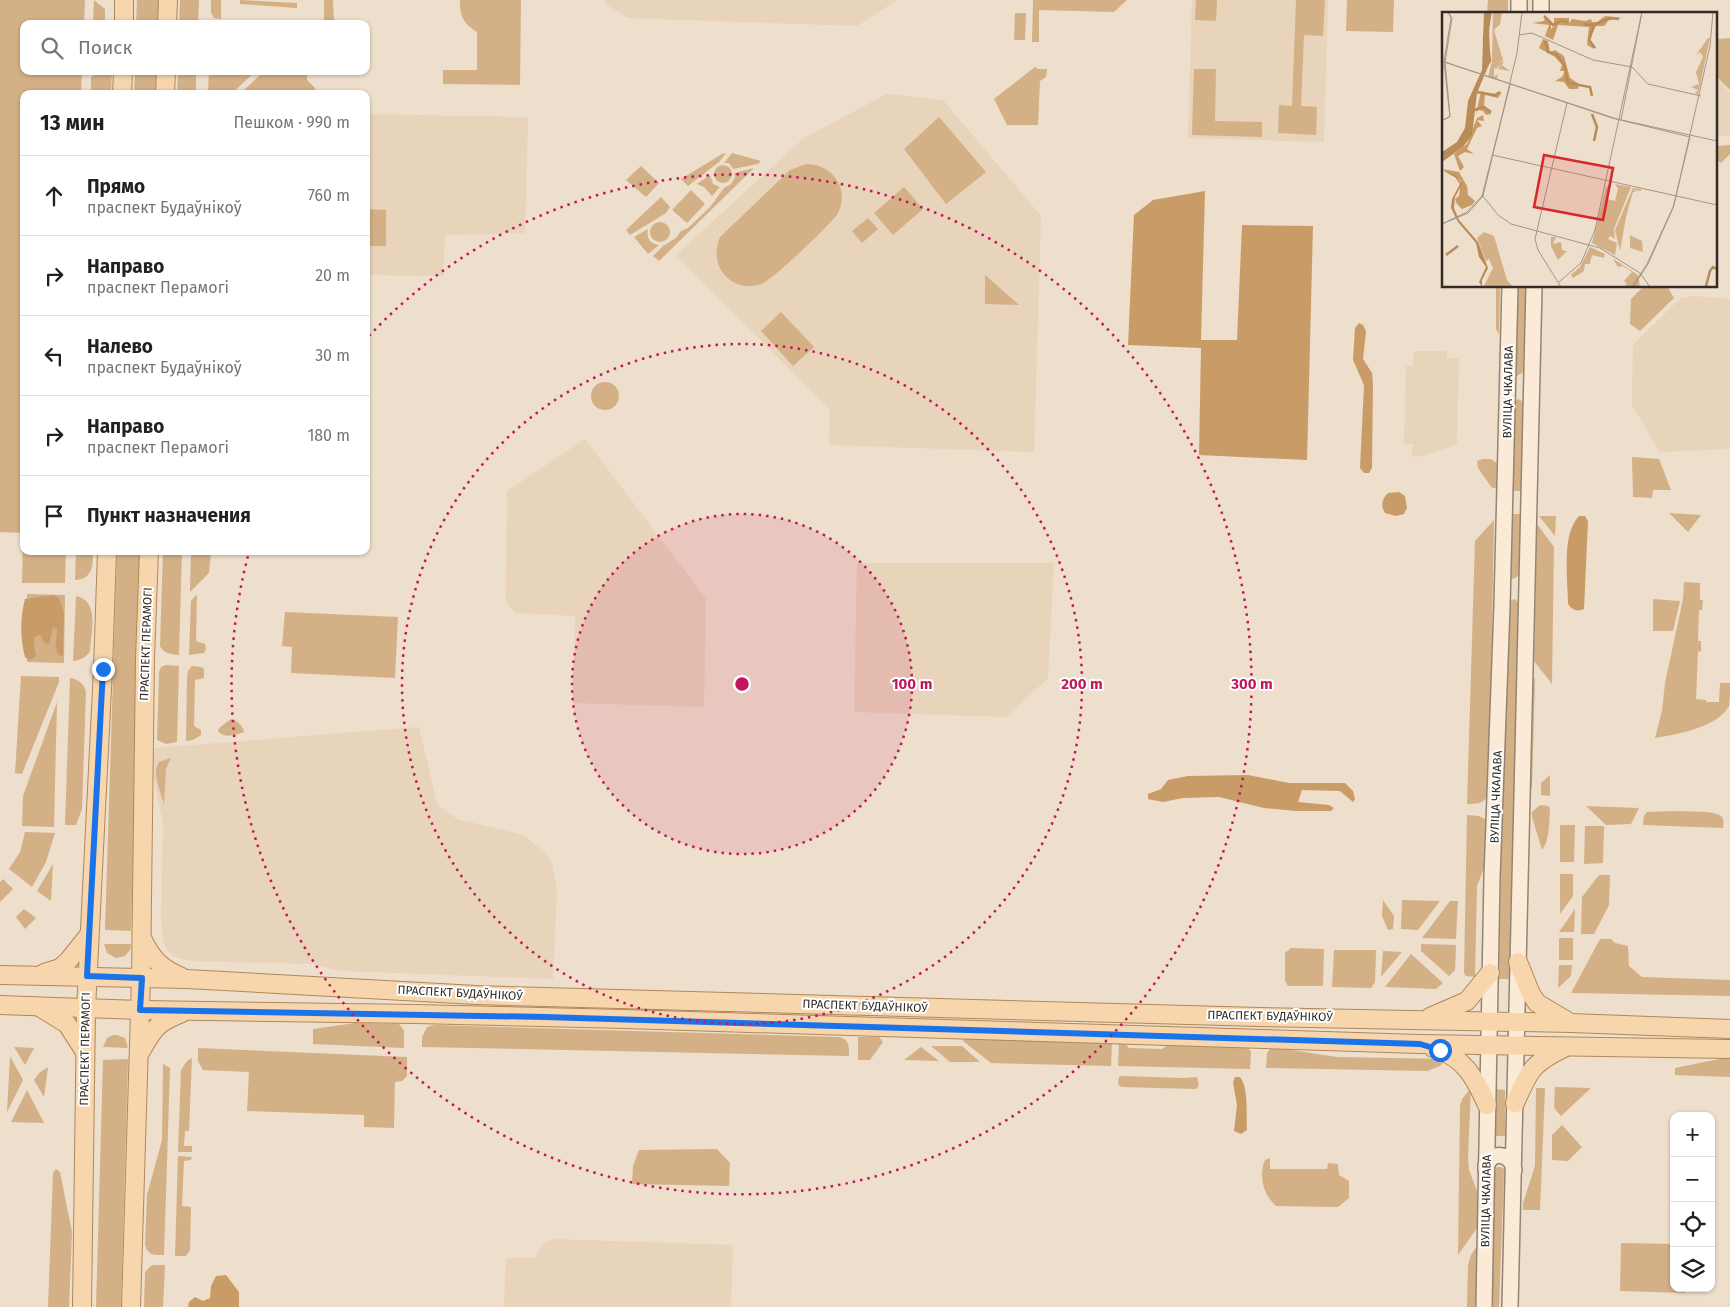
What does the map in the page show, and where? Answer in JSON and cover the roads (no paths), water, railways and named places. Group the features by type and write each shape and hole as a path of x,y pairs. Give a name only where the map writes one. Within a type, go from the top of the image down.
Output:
{"main road":[{"path":"124,0 124,20"},
{"path":"167,20 168,0"},
{"path":"122,90 123,75"},
{"path":"165,90 166,75"},
{"name":"ВУЛІЦА ЧКАЛАВА","path":"1484,1307 1488,1021 1502,606 1510,288"},
{"name":"ВУЛІЦА ЧКАЛАВА","path":"1510,1307 1534,288"},
{"path":"1508,391 1531,390"},
{"name":"ПРАСПЕКТ ПЕРАМОГІ","path":"82,1307 88,936 103,669 107,555"},
{"name":"ПРАСПЕКТ ПЕРАМОГІ","path":"131,1307 142,978 144,659 150,555"},
{"path":"1503,572 1506,579 1513,582 1520,581 1527,573"},
{"path":"1502,606 1506,598 1514,595 1522,598 1526,606"},
{"path":"38,975 60,968 72,957 88,936"},
{"path":"142,938 157,963 169,972 188,979"},
{"path":"1518,962 1530,994 1537,1003 1572,1023"},
{"path":"1422,1020 1466,1001 1490,973"},
{"name":"ПРАСПЕКТ БУДАЎНІКОЎ","path":"0,974 188,979 486,995 1572,1023 1730,1029"},
{"name":"ПРАСПЕКТ БУДАЎНІКОЎ","path":"0,1005 86,1009 575,1018 1420,1044 1730,1049"},
{"path":"38,1006 67,1024 85,1053"},
{"path":"139,1054 156,1026 167,1019 187,1011"},
{"path":"1420,1044 1440,1050 1460,1061 1470,1072 1487,1105"},
{"path":"1515,1103 1533,1067 1544,1057 1569,1045"},
{"path":"1486,1170 1488,1161 1492,1157 1501,1155 1509,1158 1514,1170"}]}
